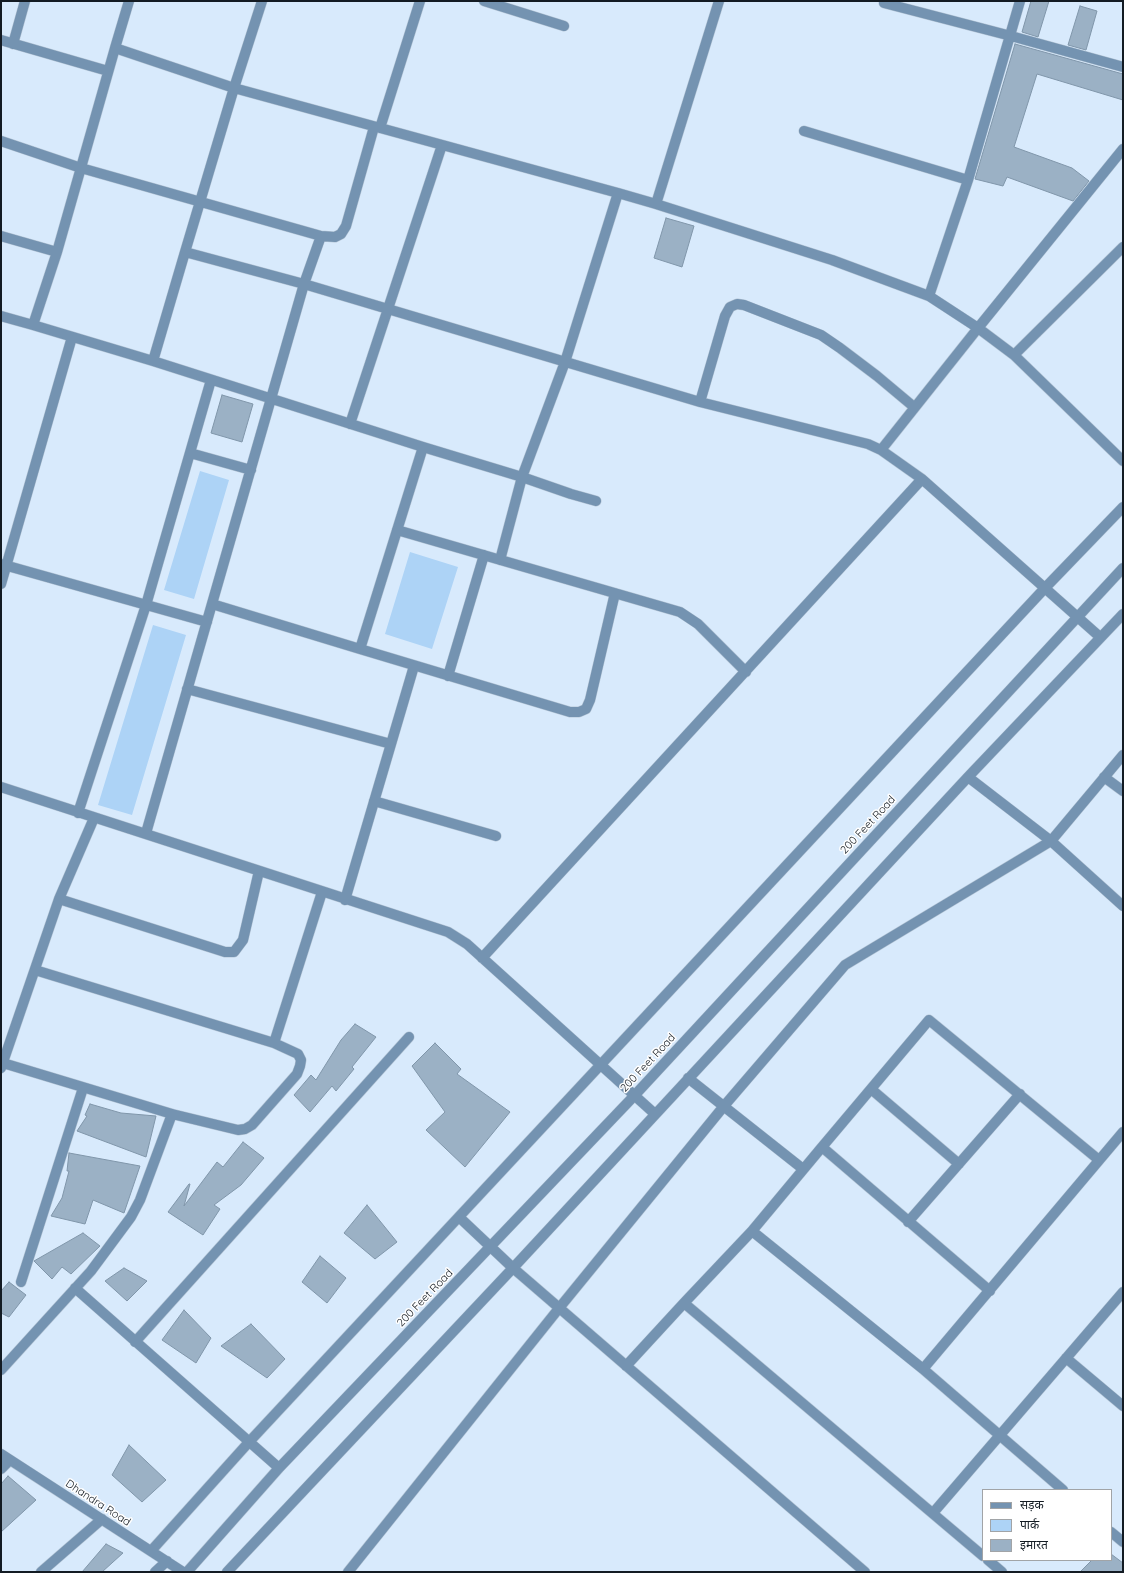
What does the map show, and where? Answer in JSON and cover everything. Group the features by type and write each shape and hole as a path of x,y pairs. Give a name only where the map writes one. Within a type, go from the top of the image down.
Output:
{"street":[{"path":"13,44 25,1"},
{"path":"33,325 57,252 114,48 129,1"},
{"path":"153,361 234,88 262,1"},
{"path":"1,142 81,168 321,236 335,237 341,234 346,226 377,127 420,1"},
{"path":"484,1 564,26"},
{"path":"656,204 719,1"},
{"path":"929,296 968,180 1020,1"},
{"path":"884,3 1123,66"},
{"path":"1,40 108,71"},
{"path":"114,48 234,88 656,204 832,260 929,296 978,328 1014,355 1123,461"},
{"path":"804,131 968,180"},
{"path":"350,424 442,145"},
{"path":"881,450 914,407 1123,149"},
{"path":"500,560 522,477 565,362 618,194"},
{"path":"1,236 57,252"},
{"path":"146,834 304,284 321,236"},
{"path":"1014,355 1123,247"},
{"path":"185,252 304,284 700,402 868,444 881,450 922,479 1100,637"},
{"path":"700,402 725,316 730,307 737,304 744,305 820,335 865,367 914,407"},
{"path":"1,316 153,361 596,501"},
{"path":"1,584 4,565 72,337"},
{"path":"78,813 146,605 212,380"},
{"path":"360,649 423,447"},
{"path":"190,453 251,470"},
{"path":"482,958 922,479"},
{"path":"151,1550 249,1442 1123,507"},
{"path":"397,530 680,612 689,617 746,672"},
{"path":"448,676 484,555"},
{"path":"4,565 207,622"},
{"name":"200 Feet Road","path":"187,1572 279,1468 634,1096 1123,568"},
{"path":"212,604 570,712 579,712 586,709 590,700 615,593"},
{"path":"228,1572 513,1268 968,777 1123,614"},
{"path":"345,900 414,666"},
{"path":"187,689 391,744"},
{"path":"348,1572 560,1307 724,1106 845,965 1051,841 1123,755"},
{"path":"968,777 1051,841 1121,901"},
{"path":"1104,777 1123,792"},
{"path":"1,787 345,900 448,932 463,941 655,1114"},
{"path":"374,801 496,836"},
{"path":"35,970 274,1043 298,1054 301,1060 297,1074 252,1125 245,1129 238,1130 172,1114 2,1066 59,900 94,818"},
{"path":"59,900 225,952 234,952 243,940 259,871"},
{"path":"274,1043 322,892"},
{"path":"626,1366 752,1231 803,1168 929,1020 1099,1160"},
{"path":"135,1342 409,1037"},
{"path":"688,1078 803,1168"},
{"path":"21,1282 83,1088"},
{"path":"871,1089 959,1164"},
{"path":"908,1222 1020,1094"},
{"path":"1,1370 94,1266 131,1217 140,1200 172,1114"},
{"path":"923,1369 1123,1132"},
{"path":"822,1146 908,1222 990,1291"},
{"path":"459,1217 513,1268 560,1307 626,1366 865,1572"},
{"path":"752,1231 923,1369 1062,1489"},
{"path":"75,1288 279,1468"},
{"path":"933,1513 1123,1292"},
{"path":"684,1303 982,1555"},
{"path":"1066,1358 1123,1406"},
{"name":"Dhandra Road","path":"1,1454 151,1550 182,1572"},
{"path":"1,1469 10,1460"},
{"path":"41,1572 102,1520"},
{"path":"1112,1533 1123,1542"},
{"path":"155,1572 167,1561"},
{"path":"989,1561 1002,1572"}],"green space":[{"path":"200,471 229,480 194,599 164,590"},
{"path":"410,552 458,567 432,649 385,634"},
{"path":"153,625 186,635 132,815 98,805"}],"building":[{"path":"1031,1 1049,1 1038,37 1022,32"},
{"path":"1080,6 1097,11 1086,50 1068,45"},
{"path":"1015,44 1123,74 1123,100 1037,74 1014,147 1072,168 1089,181 1073,201 1007,177 1003,186 975,179"},
{"path":"666,218 694,226 682,267 654,258"},
{"path":"222,395 253,404 242,442 211,433"},
{"path":"355,1024 376,1037 352,1067 354,1069 336,1091 332,1086 310,1112 294,1095 311,1075 316,1080 341,1040"},
{"path":"435,1043 461,1069 457,1074 510,1112 465,1167 426,1130 445,1112 412,1066"},
{"path":"90,1104 121,1113 156,1116 146,1157 77,1131 87,1116 85,1115"},
{"path":"243,1142 264,1158 241,1185 214,1205 220,1209 203,1235 168,1212 190,1184 184,1206 217,1162 223,1167"},
{"path":"69,1153 140,1166 124,1213 93,1200 85,1224 51,1216 62,1198 69,1171 67,1171"},
{"path":"367,1205 397,1242 375,1259 344,1233"},
{"path":"83,1233 100,1246 71,1274 62,1267 52,1279 34,1261"},
{"path":"320,1256 346,1278 327,1303 302,1282"},
{"path":"124,1268 147,1281 127,1301 105,1281"},
{"path":"9,1282 26,1295 9,1317 1,1313 1,1291"},
{"path":"184,1310 211,1338 196,1363 162,1340"},
{"path":"251,1324 285,1359 267,1378 221,1346"},
{"path":"129,1445 166,1480 142,1502 112,1475"},
{"path":"8,1476 36,1500 1,1532 1,1484"},
{"path":"106,1544 123,1553 102,1572 82,1572"},
{"path":"1112,1555 1123,1563 1123,1572 1080,1572 1091,1561 1112,1561"}]}
